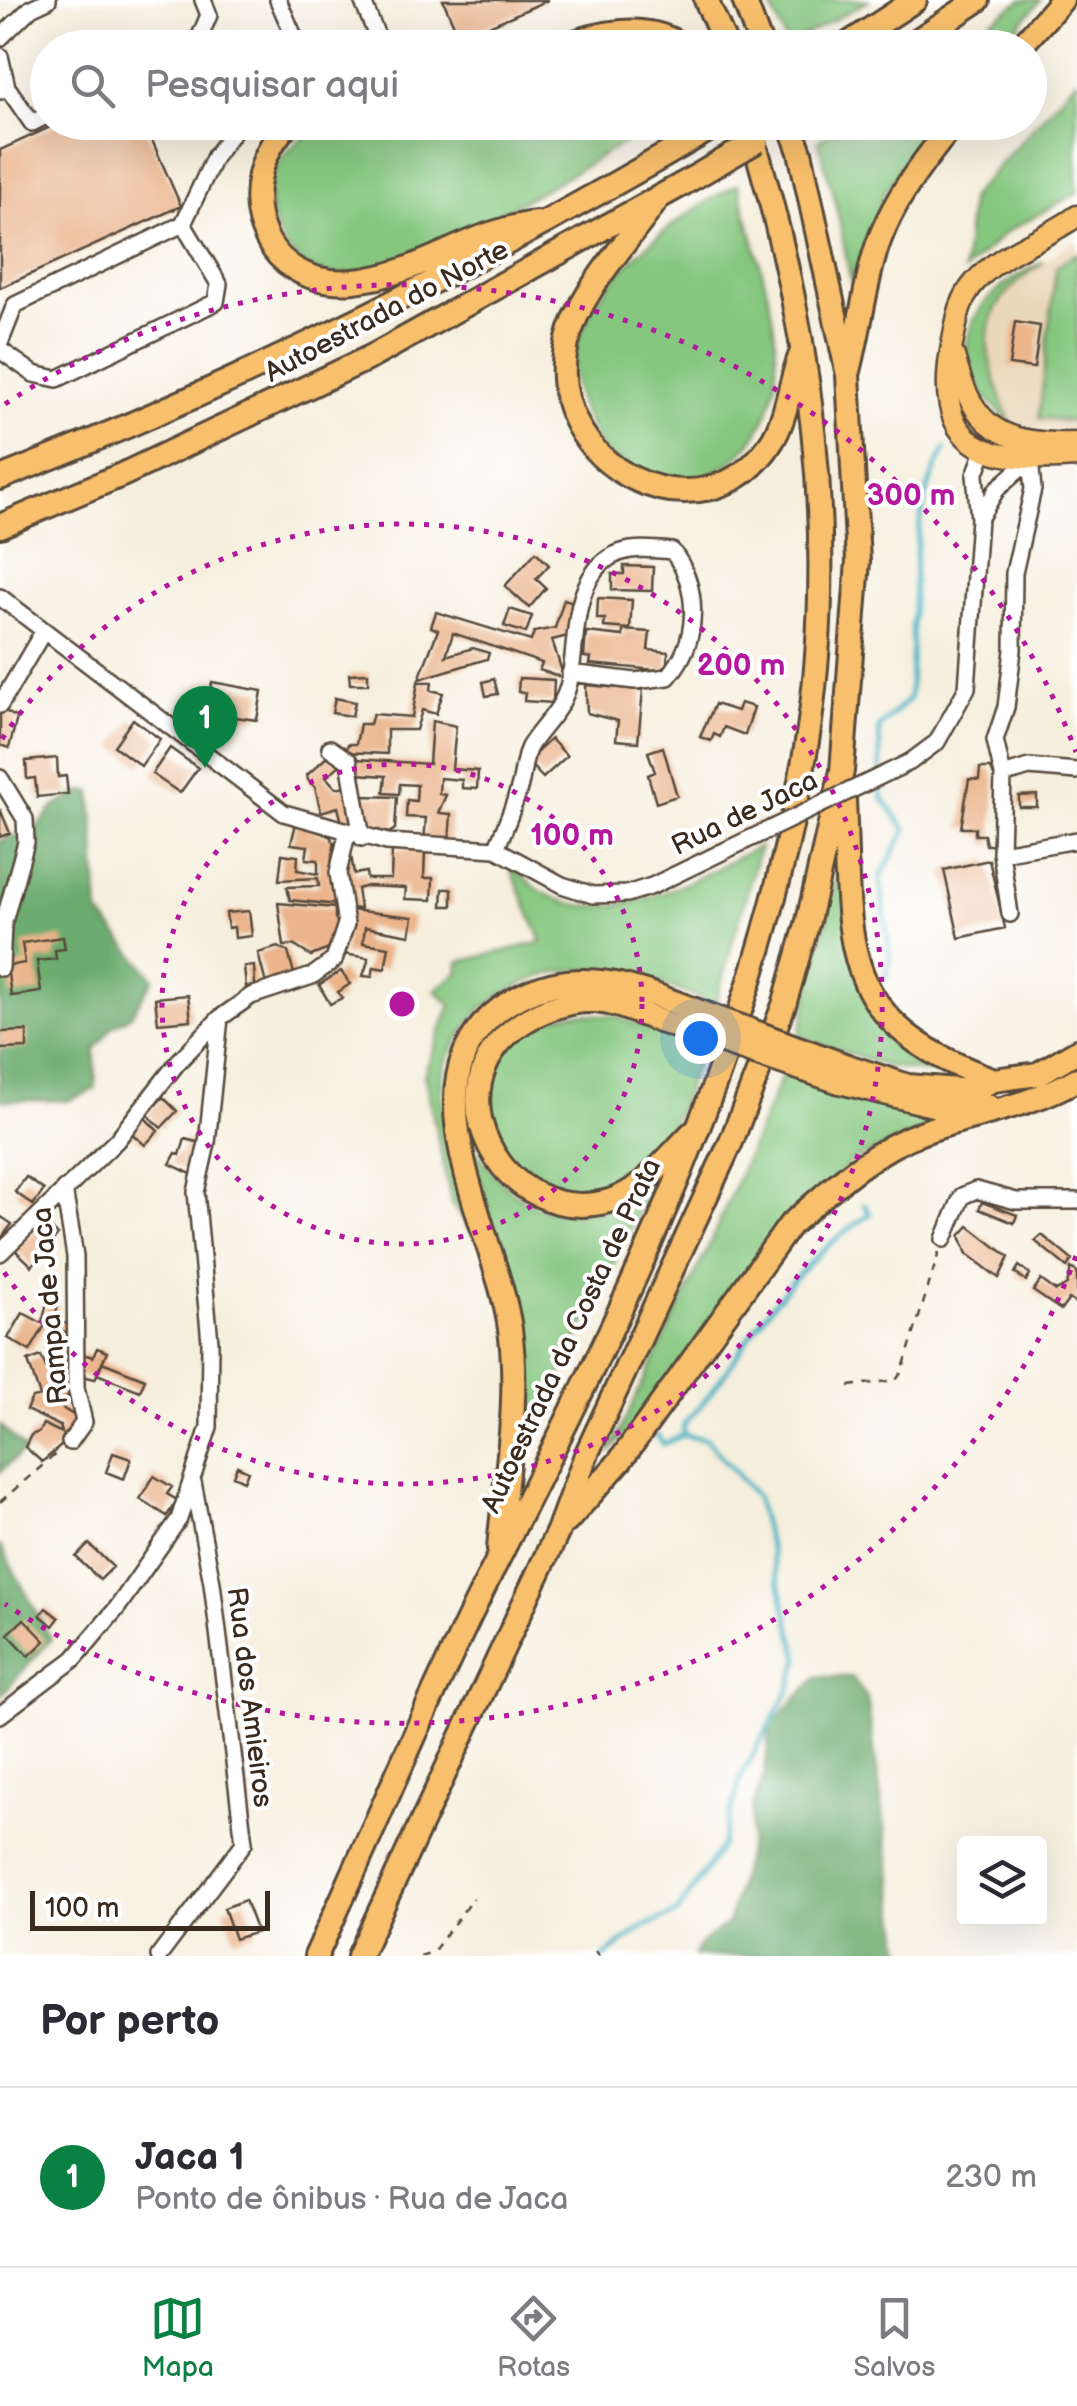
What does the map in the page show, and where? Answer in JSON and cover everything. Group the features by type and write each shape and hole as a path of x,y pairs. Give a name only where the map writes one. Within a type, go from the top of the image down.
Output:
{"highway":[{"path":"706,0 719,30"},
{"path":"744,0 755,30"},
{"path":"869,30 915,0"},
{"path":"933,30 978,0"},
{"path":"1034,30 1062,0"},
{"path":"275,140 267,149 257,191 265,235 283,264 312,281 354,281 410,270 499,227 550,221"},
{"name":"Autoestrada do Norte","path":"0,478 107,436 364,320 692,140"},
{"name":"Autoestrada da Costa de Prata","path":"316,1956 498,1558 534,1492 670,1202 745,1000 770,917 806,748 817,644 819,531 811,396 800,354 788,272 753,140"},
{"name":"Autoestrada do Norte","path":"0,526 124,474 373,356 757,140"},
{"path":"792,140 848,375 858,561 842,771 847,925 855,961 867,986 904,1032 931,1054 994,1080"},
{"path":"848,375 872,262 888,220 907,185 941,140"},
{"path":"658,198 589,294 567,341 562,386 576,423 598,458 631,479 668,492 710,486 746,470 774,440 800,354"},
{"path":"359,1956 558,1531 586,1455 731,1142 784,1005 842,771"},
{"path":"498,1558 513,1437 510,1332 502,1285 453,1121 460,1064 489,1019 506,1003 534,989 571,980 605,980 664,1011 941,1107 1011,1105"},
{"path":"664,1011 596,1001 537,1013 503,1035 490,1055 477,1102 480,1126 506,1171 529,1190 569,1204 610,1201 638,1186 694,1132"},
{"path":"844,1074 970,1091 994,1080 1038,1074 1077,1051"},
{"path":"558,1531 620,1461 790,1225 869,1160 922,1132 1011,1105 1077,1079"}],"main road":[{"path":"1077,216 1000,259 974,282 959,306 946,368 951,412 964,434 984,451 1030,460 1077,457"},
{"path":"952,349 960,382 980,416 1006,437 1041,444 1077,443"},
{"name":"Rua de Jaca","path":"980,416 984,451"},
{"path":"984,451 1006,437"}],"street":[{"path":"0,38 31,8 48,0"},
{"path":"202,30 209,15 203,0"},
{"path":"278,0 292,30"},
{"path":"362,0 374,30"},
{"path":"0,56 4,89 30,121"},
{"path":"184,224 218,284 216,302 57,378 34,374 0,347 14,305 184,224 215,156 227,140"},
{"name":"Rua de Jaca","path":"0,597 284,812 354,836 496,849 562,885 609,896 652,886 910,762 936,742 967,688 979,519 976,475 984,451"},
{"path":"979,519 997,489 1030,460"},
{"path":"1010,914 1001,853 1003,775 994,740 1009,688 1014,573 1033,489 1030,460"},
{"path":"496,849 512,812 528,749 557,715 570,673 582,600 593,572 614,552 672,551 688,571 693,604 687,656 668,677 635,681 570,673"},
{"path":"0,705 43,632"},
{"path":"0,1253 117,1140 178,1062 220,1018 251,996 312,976 334,960 346,924 338,873 354,836 349,761 330,748"},
{"path":"1003,775 1029,767 1077,770"},
{"path":"0,778 24,819 26,842 3,925 1,968"},
{"path":"1001,853 1077,840"},
{"path":"0,1714 74,1660 118,1608 179,1519 192,1478 208,1427 210,1342 196,1192 207,1143 220,1018"},
{"name":"Rampa de Jaca","path":"64,1189 75,1256 76,1388 84,1422 70,1442"},
{"path":"944,1239 962,1196 976,1190 1016,1201 1077,1201"},
{"name":"Rua dos Amieiros","path":"159,1956 244,1844 212,1582 192,1478"}],"path":[{"path":"848,1386 896,1380 902,1372 944,1239"},
{"name":"Rampa de Jaca","path":"0,1502 70,1442"},
{"path":"420,1956 433,1952 474,1898"},
{"path":"595,1951 599,1956"}],"shaded area":[{"path":"1077,240 1077,430 1028,429 1010,422 990,373 988,338 995,309 1010,285"}],"green space":[{"path":"768,0 870,0 815,30 781,30"},
{"path":"1022,0 1041,0 1015,30 978,30"},
{"path":"1077,79 1077,193 1005,233 964,271 970,197 1022,140 1047,140 1047,112"},
{"path":"301,140 629,140 450,239 365,271 333,274 301,262 279,236 273,220 270,186 275,170"},
{"path":"922,140 885,191 851,282 836,203 818,141"},
{"path":"738,184 773,323 776,370 772,397 763,422 731,462 710,474 685,479 659,477 615,459 600,446 574,383 577,347 591,312 643,250 675,223"},
{"path":"1077,253 1077,422 1039,418 1056,267"},
{"path":"1044,262 1003,298 992,316 988,333 993,373 1010,422 987,399 973,375 967,353 969,332 978,312 994,293"},
{"path":"83,791 92,792 99,913 154,978 131,1015 112,1027 95,1050 96,1089 68,1101 0,1100 0,840 34,831 55,806"},
{"path":"760,846 715,1004 617,972 568,971 518,986 483,1008 466,1028 450,1054 442,1083 453,1161 476,1238 452,1205 424,1074 451,1005 435,990 458,973 459,962 542,942 509,865 546,894 572,904 599,906 656,895"},
{"path":"839,865 892,1035 915,1054 960,1077 889,1067 799,1037"},
{"path":"578,1013 614,1016 703,1046 673,1122 647,1163 624,1180 587,1191 539,1183 511,1164 494,1137 488,1106 494,1075 510,1046 538,1024"},
{"path":"783,1073 963,1113 851,1161 609,1453 707,1250"},
{"path":"470,1141 510,1189 522,1199 551,1211 587,1210 649,1190 521,1457 519,1374 508,1297"},
{"path":"0,1425 25,1450 0,1472"},
{"path":"0,1545 51,1639 0,1697"},
{"path":"817,1677 852,1677 867,1698 903,1956 694,1956 699,1945 728,1923 750,1841 752,1809 765,1773 770,1726"}],"building":[{"path":"443,0 548,0 480,30 456,30"},
{"path":"30,136 30,140 152,140 181,206 0,288 0,150"},
{"path":"1015,322 1040,326 1034,368 1009,365"},
{"path":"536,552 549,565 536,579 546,588 529,608 505,586"},
{"path":"624,566 653,567 652,591 612,590 612,574 624,574"},
{"path":"598,598 632,600 630,629 604,627 605,619 597,619"},
{"path":"564,599 578,604 568,636 552,640 564,678 539,670 542,663 453,633 446,656 473,648 489,653 487,659 419,679 438,630 431,627 436,612 531,641 534,632 555,628"},
{"path":"510,609 532,616 526,633 504,626"},
{"path":"623,630 650,632 648,650 668,652 667,671 590,664 591,658 584,657 586,632 623,636"},
{"path":"368,673 368,684 350,684 349,674"},
{"path":"519,678 554,680 553,703 524,701 525,693 518,692"},
{"path":"494,679 498,694 486,696 483,682"},
{"path":"212,682 262,691 257,720 235,717 234,723 218,721 219,714 207,712"},
{"path":"418,682 432,682 431,690 443,693 436,714 422,710 416,730 387,730 387,754 346,752 348,744 356,744 360,724 370,724 373,714 412,717"},
{"path":"586,685 643,690 638,742 616,740 618,721 587,713"},
{"path":"335,698 355,702 352,716 332,713"},
{"path":"740,703 754,707 745,735 724,727 720,737 714,734 711,741 700,737 715,704 737,711"},
{"path":"0,708 17,718 9,748 0,745"},
{"path":"133,719 160,739 141,766 114,746"},
{"path":"432,721 456,726 452,769 478,771 477,789 462,788 462,780 440,778 439,794 446,795 438,813 451,814 449,843 424,842 426,818 406,817 407,800 416,801 417,785 400,784 399,794 384,793 386,776 357,774 358,759 429,764"},
{"path":"551,739 567,756 543,778 527,761"},
{"path":"663,747 677,796 656,803 648,775 655,772 648,752"},
{"path":"170,748 198,768 180,793 152,774"},
{"path":"330,754 340,765 326,777 336,788 349,785 360,826 344,831 338,807 321,812 315,787 307,775"},
{"path":"57,758 58,777 66,776 68,794 37,797 35,778 27,779 26,761"},
{"path":"980,768 991,768 995,778 993,845 986,845 984,835 975,835 975,828 961,828 969,779 979,780"},
{"path":"1037,795 1037,807 1019,807 1019,796"},
{"path":"361,796 397,797 395,829 389,833 369,828 363,819"},
{"path":"0,809 10,833 0,837"},
{"path":"296,823 330,836 334,843 330,872 339,905 290,900 287,887 319,886 318,878 279,880 282,854 298,856 297,870 318,874 318,860 306,859 308,846 291,844"},
{"path":"392,849 425,850 424,878 433,878 432,900 405,899 406,888 367,886 357,889 360,909 347,908 341,867 345,857 351,855 354,874 366,872 367,879 391,879"},
{"path":"989,860 1005,928 959,938 944,870"},
{"path":"443,889 452,889 452,906 442,906"},
{"path":"278,903 335,908 335,918 341,918 334,947 311,956 293,945 284,946"},
{"path":"351,910 413,917 410,935 365,927 363,943 389,947 385,969 374,967 372,977 363,976 369,958 343,954"},
{"path":"249,911 252,936 235,938 234,927 228,928 226,913"},
{"path":"63,937 65,949 55,950 56,959 37,961 41,992 11,996 7,966 25,963 22,943"},
{"path":"278,947 288,952 295,977 266,984 258,953"},
{"path":"254,966 255,986 246,987 244,967"},
{"path":"341,971 350,984 338,992 342,998 330,1004 319,985"},
{"path":"188,995 191,1020 158,1023 155,998"},
{"path":"27,1031 27,1048 0,1049 0,1032"},
{"path":"163,1097 177,1111 161,1128 147,1114"},
{"path":"145,1118 158,1131 145,1145 131,1133"},
{"path":"185,1139 201,1143 195,1176 170,1164 176,1153 180,1155"},
{"path":"26,1177 44,1190 33,1205 15,1192"},
{"path":"982,1202 1017,1215 1014,1223 979,1209"},
{"path":"0,1216 12,1224 0,1240"},
{"path":"44,1223 58,1235 32,1266 14,1249"},
{"path":"969,1226 1009,1257 999,1278 967,1254 960,1236"},
{"path":"1042,1235 1072,1260 1067,1267 1035,1241"},
{"path":"1019,1266 1030,1274 1026,1281 1015,1273"},
{"path":"1071,1268 1077,1272 1077,1304 1069,1299 1061,1310 1033,1291 1041,1280 1056,1291 1067,1285"},
{"path":"47,1303 58,1306 54,1320 71,1325 68,1333 45,1325 30,1351 8,1338 23,1313 42,1323"},
{"path":"97,1348 107,1352 95,1379 78,1375 83,1354 93,1357"},
{"path":"41,1356 54,1385 62,1371 69,1368 74,1382 62,1408 78,1418 68,1440 42,1462 25,1447 31,1435 39,1432 43,1424 62,1433 60,1426 26,1410 32,1398 40,1396 28,1361"},
{"path":"102,1362 145,1379 140,1391 97,1374"},
{"path":"113,1453 131,1459 124,1479 106,1472"},
{"path":"237,1466 248,1471 244,1481 233,1476"},
{"path":"154,1476 172,1487 167,1494 177,1500 167,1516 140,1499"},
{"path":"89,1544 113,1567 100,1580 76,1557"},
{"path":"46,1608 59,1618 53,1626 40,1615"},
{"path":"24,1619 45,1641 29,1656 8,1634"},
{"path":"245,1900 257,1932 235,1939 224,1908"}],"waterway":[{"path":"886,977 890,957 880,878 906,830 882,797 879,727 909,699 918,538 923,506 945,450"},
{"path":"683,1435 684,1423 715,1387 783,1292 823,1250 870,1214 864,1205"},
{"path":"605,1956 641,1928 677,1913 721,1847 742,1774 789,1691 799,1659 756,1496 706,1439 683,1435 663,1444 657,1435"}],"place":[{"name":"Jaca 1","path":"205,768"}]}
